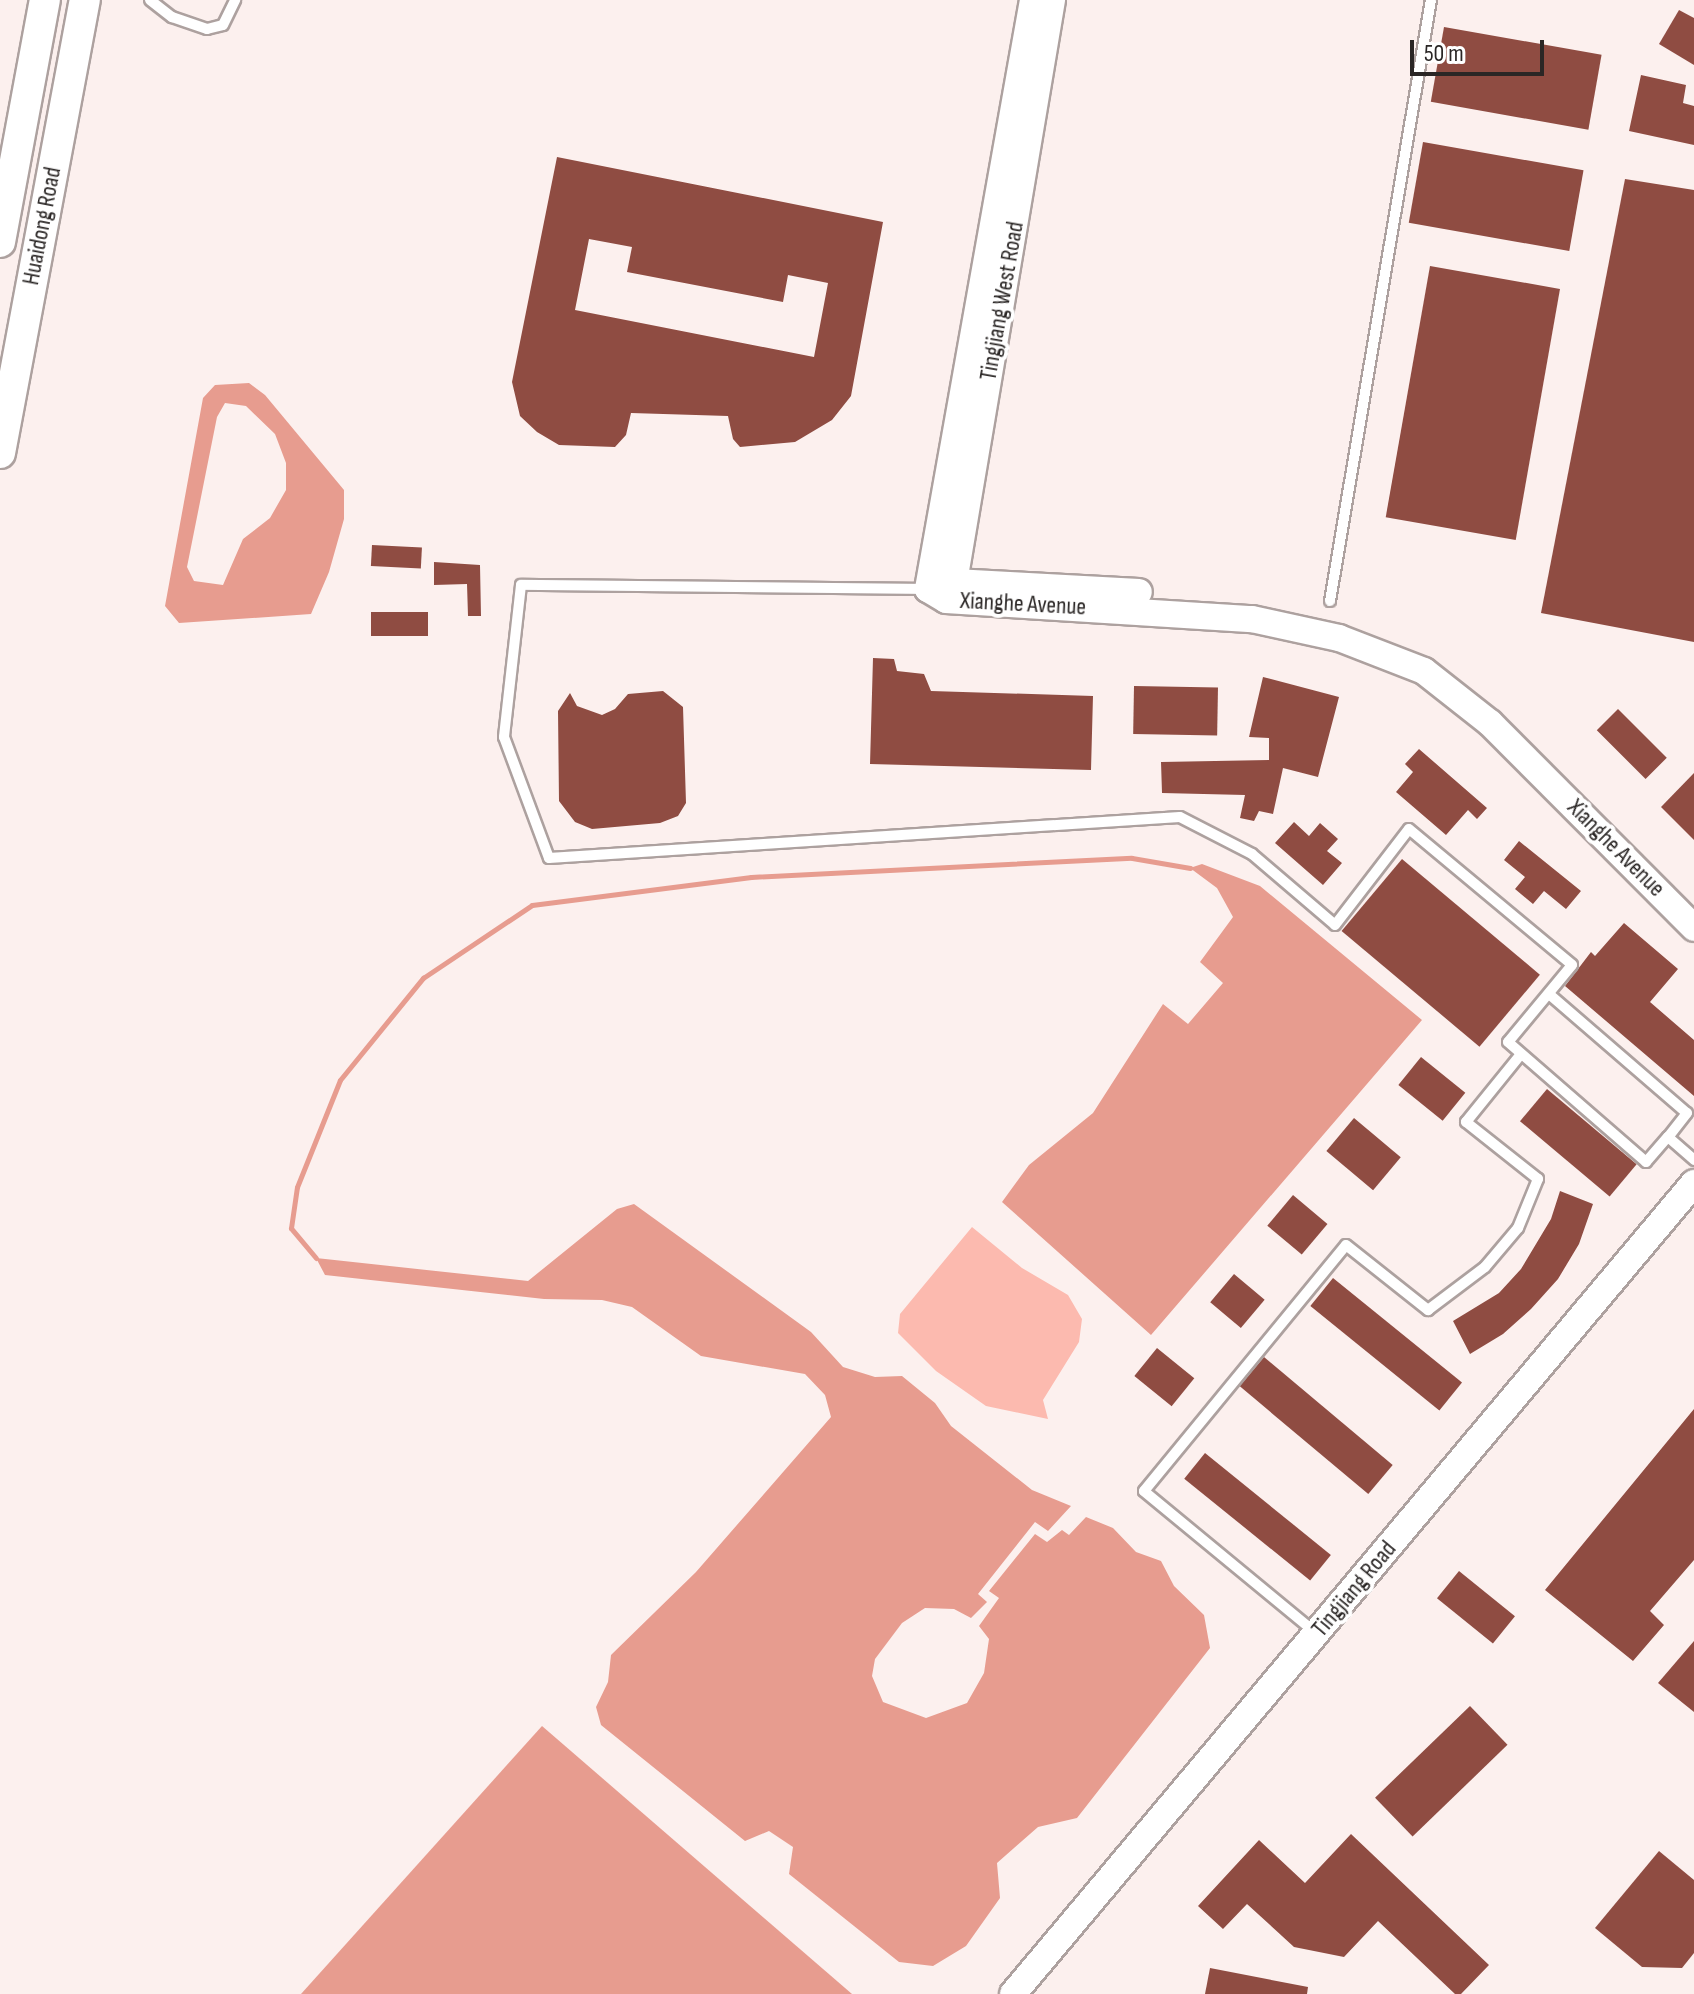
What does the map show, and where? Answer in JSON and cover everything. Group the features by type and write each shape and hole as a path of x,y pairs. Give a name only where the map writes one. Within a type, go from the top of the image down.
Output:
{"main road":[{"name":"Huaidong Road","path":"0,242 45,0"},
{"name":"Huaidong Road","path":"0,453 85,0"}],"street":[{"name":"Tingjiang West Road","path":"943,591 1033,0"},
{"name":"Tingjiang West Road","path":"943,591 1052,0"},
{"name":"Xianghe Avenue","path":"943,591 1152,593 1295,610 1360,630 1417,654 1465,684 1496,710 1694,910"},
{"name":"Xianghe Avenue","path":"943,591 1033,603 1252,619 1339,638 1424,671 1490,723 1694,928"},
{"name":"Tingjiang Road","path":"1013,1994 1694,1183"},
{"name":"Tingjiang Road","path":"1032,1994 1694,1199"}],"lane":[{"path":"150,0 172,17 207,29 223,25 235,0"},
{"path":"1330,601 1431,0"},
{"path":"943,591 521,585 504,737 549,858 1180,817 1252,854 1335,925 1409,829 1572,965 1508,1042 1646,1162 1687,1113 1549,994"},
{"path":"1317,1633 1144,1491 1346,1245 1428,1310 1485,1267 1518,1228 1538,1179 1466,1122 1521,1054"},
{"path":"1668,1137 1694,1160"}],"shaded area":[{"path":"249,383 265,395 344,490 344,519 329,572 311,614 179,623 165,606 203,398 215,385","holes":["225,403 246,406 275,434 286,463 286,490 270,518 243,539 223,585 194,581 187,567 217,417"]},
{"path":"1202,864 1260,886 1422,1020 1151,1335 1002,1202 1029,1165 1093,1113 1163,1004 1188,1024 1223,983 1200,962 1233,917 1217,888 1190,868"},
{"path":"634,1204 811,1332 843,1367 875,1377 902,1376 935,1403 951,1426 1032,1490 1071,1506 1048,1531 1035,1522 978,1594 987,1602 971,1618 954,1609 925,1608 902,1623 875,1659 872,1676 883,1702 926,1718 967,1703 984,1673 989,1639 979,1626 999,1598 989,1591 1035,1534 1047,1542 1062,1530 1069,1535 1086,1517 1113,1528 1136,1552 1161,1561 1174,1586 1204,1615 1210,1648 1077,1818 1038,1827 997,1863 1000,1898 966,1946 933,1966 899,1962 789,1874 793,1847 769,1831 745,1841 601,1725 596,1707 608,1682 611,1655 696,1572 831,1417 825,1395 805,1374 701,1356 632,1307 602,1300 544,1299 325,1275 316,1258 528,1281 617,1209"},
{"path":"972,1227 1022,1268 1068,1295 1082,1319 1079,1342 1043,1400 1048,1419 986,1406 936,1371 898,1333 900,1314"},
{"path":"542,1726 852,1994 301,1994"}],"building":[{"path":"1679,10 1694,18 1694,65 1659,44"},
{"path":"1444,27 1602,55 1588,130 1431,102"},
{"path":"1641,75 1686,85 1683,103 1694,106 1694,145 1629,131"},
{"path":"1423,142 1584,170 1569,251 1409,223"},
{"path":"557,157 883,222 851,396 832,420 795,442 740,447 733,439 728,416 631,413 626,435 615,447 559,445 537,432 520,416 512,382","holes":["589,239 632,247 627,272 783,302 788,275 828,283 814,357 575,310"]},
{"path":"1625,179 1694,190 1694,642 1541,613"},
{"path":"1430,266 1560,289 1516,540 1386,517"},
{"path":"372,545 422,548 421,569 371,566"},
{"path":"434,562 480,565 481,616 468,616 467,584 434,585"},
{"path":"371,612 428,612 428,636 371,636"},
{"path":"873,658 894,659 897,671 924,674 931,691 1093,696 1091,770 870,764"},
{"path":"1263,677 1339,697 1318,777 1283,768 1273,814 1259,811 1254,821 1240,818 1245,795 1162,793 1161,762 1269,760 1269,738 1249,737"},
{"path":"1134,686 1218,687 1217,735 1133,734"},
{"path":"663,691 683,707 686,803 678,816 660,823 592,829 575,822 559,801 558,711 570,693 577,706 602,715 615,709 628,694"},
{"path":"1618,709 1667,758 1646,779 1597,730"},
{"path":"1419,749 1487,808 1477,819 1468,810 1446,835 1396,792 1413,772 1405,764"},
{"path":"1694,773 1694,840 1661,807"},
{"path":"1294,822 1309,836 1320,823 1338,839 1327,851 1342,863 1323,885 1275,843"},
{"path":"1519,841 1581,891 1566,909 1544,891 1533,904 1515,889 1525,877 1504,860"},
{"path":"1402,859 1540,975 1479,1047 1342,931"},
{"path":"1624,923 1678,969 1650,1002 1694,1040 1694,1096 1565,986 1591,952 1595,956"},
{"path":"1421,1057 1465,1093 1443,1121 1398,1085"},
{"path":"1547,1089 1637,1164 1610,1196 1520,1121"},
{"path":"1354,1118 1401,1157 1373,1190 1326,1151"},
{"path":"1560,1191 1593,1204 1579,1244 1558,1279 1531,1309 1503,1334 1470,1354 1453,1321 1499,1293 1521,1269 1551,1219"},
{"path":"1293,1195 1327,1224 1302,1255 1267,1226"},
{"path":"1234,1274 1265,1300 1241,1328 1210,1302"},
{"path":"1333,1278 1462,1382 1439,1410 1310,1306"},
{"path":"1157,1348 1194,1378 1172,1406 1134,1376"},
{"path":"1264,1357 1393,1465 1368,1494 1240,1386"},
{"path":"1694,1409 1694,1560 1650,1611 1664,1625 1633,1661 1545,1590"},
{"path":"1205,1453 1331,1555 1310,1581 1184,1479"},
{"path":"1459,1571 1515,1616 1493,1644 1437,1598"},
{"path":"1694,1641 1694,1712 1658,1683"},
{"path":"1470,1706 1508,1745 1413,1837 1375,1798"},
{"path":"1351,1834 1489,1965 1461,1994 1455,1994 1378,1921 1344,1957 1294,1947 1247,1904 1223,1929 1198,1906 1259,1840 1305,1883"},
{"path":"1659,1851 1694,1880 1694,1953 1682,1968 1642,1967 1595,1928"},
{"path":"1210,1968 1308,1987 1307,1994 1205,1994"}],"waterway":[{"path":"316,1258 291,1228 297,1187 340,1080 423,978 532,905 751,877 1132,858 1190,868"}]}
